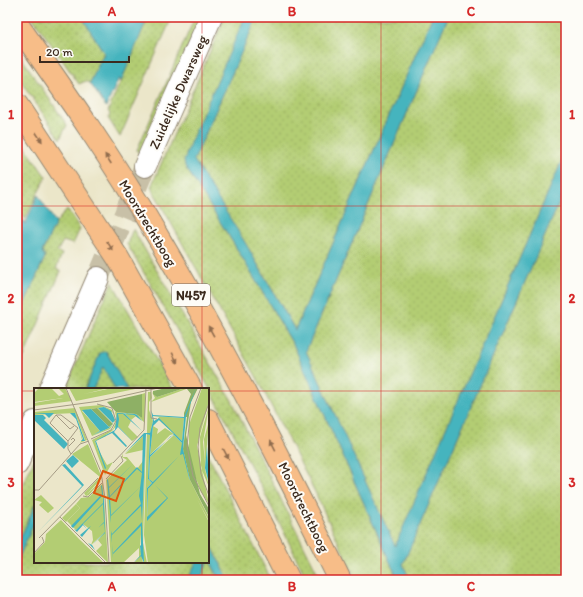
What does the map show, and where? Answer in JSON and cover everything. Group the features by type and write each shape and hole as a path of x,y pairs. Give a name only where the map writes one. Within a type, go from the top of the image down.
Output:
{"main road":[{"name":"Moordrechtboog","path":"17,24 71,101 155,231 273,444 340,580"},
{"path":"17,105 118,258 190,388"},
{"path":"209,422 289,580"}],"street":[{"name":"Zuidelijke Dwarsweg","path":"145,166 211,17"},
{"path":"50,388 98,278"},
{"path":"17,464 34,424"}],"green space":[{"path":"32,17 82,17 104,53 90,83 86,81 79,84"},
{"path":"148,17 172,17 120,137 108,118 110,114 108,111"},
{"path":"195,17 201,17 141,156 137,150"},
{"path":"225,17 245,17 185,166 237,249 294,346 398,580 356,580 314,490 256,376 151,187"},
{"path":"257,17 432,17 295,330 260,268 194,160"},
{"path":"448,17 566,17 566,151 395,547 306,351"},
{"path":"17,51 67,125 60,139 17,75"},
{"path":"17,135 46,177 25,219 17,206"},
{"path":"566,187 566,580 410,580 403,564"},
{"path":"67,209 80,229 73,244 63,241 57,252 62,254 56,269 61,271 17,373 17,321 45,257 42,252 56,223"},
{"path":"133,229 231,399 321,580 307,580 265,494 221,410 127,244"},
{"path":"112,282 172,388 126,388 106,351 100,354 85,388 65,388"},
{"path":"103,366 114,388 93,388"},
{"path":"209,457 271,580 229,580 209,541"},
{"path":"34,459 34,506 17,546 17,499"},
{"path":"34,523 34,563 196,563 188,580 17,580 17,562"},
{"path":"209,559 219,580 200,580 207,563 209,563"}],"water":[{"path":"82,17 148,17 121,82 119,78 106,107 90,83 104,53"},
{"path":"245,17 257,17 194,160 246,244 295,330 432,17 448,17 306,351 395,546 566,151 566,187 403,564 410,580 398,580 294,346 237,249 185,166 184,161 190,143"},
{"path":"38,195 56,223 42,252 45,257 17,321 17,212 25,224"},
{"path":"106,351 126,388 114,388 103,367 93,388 85,388 100,353"},
{"path":"34,506 34,523 17,562 17,546"},
{"path":"209,541 229,580 220,580 209,559"},
{"path":"196,563 208,563 200,580 188,580"}],"tunnel":[{"path":"98,278 145,166"}]}
